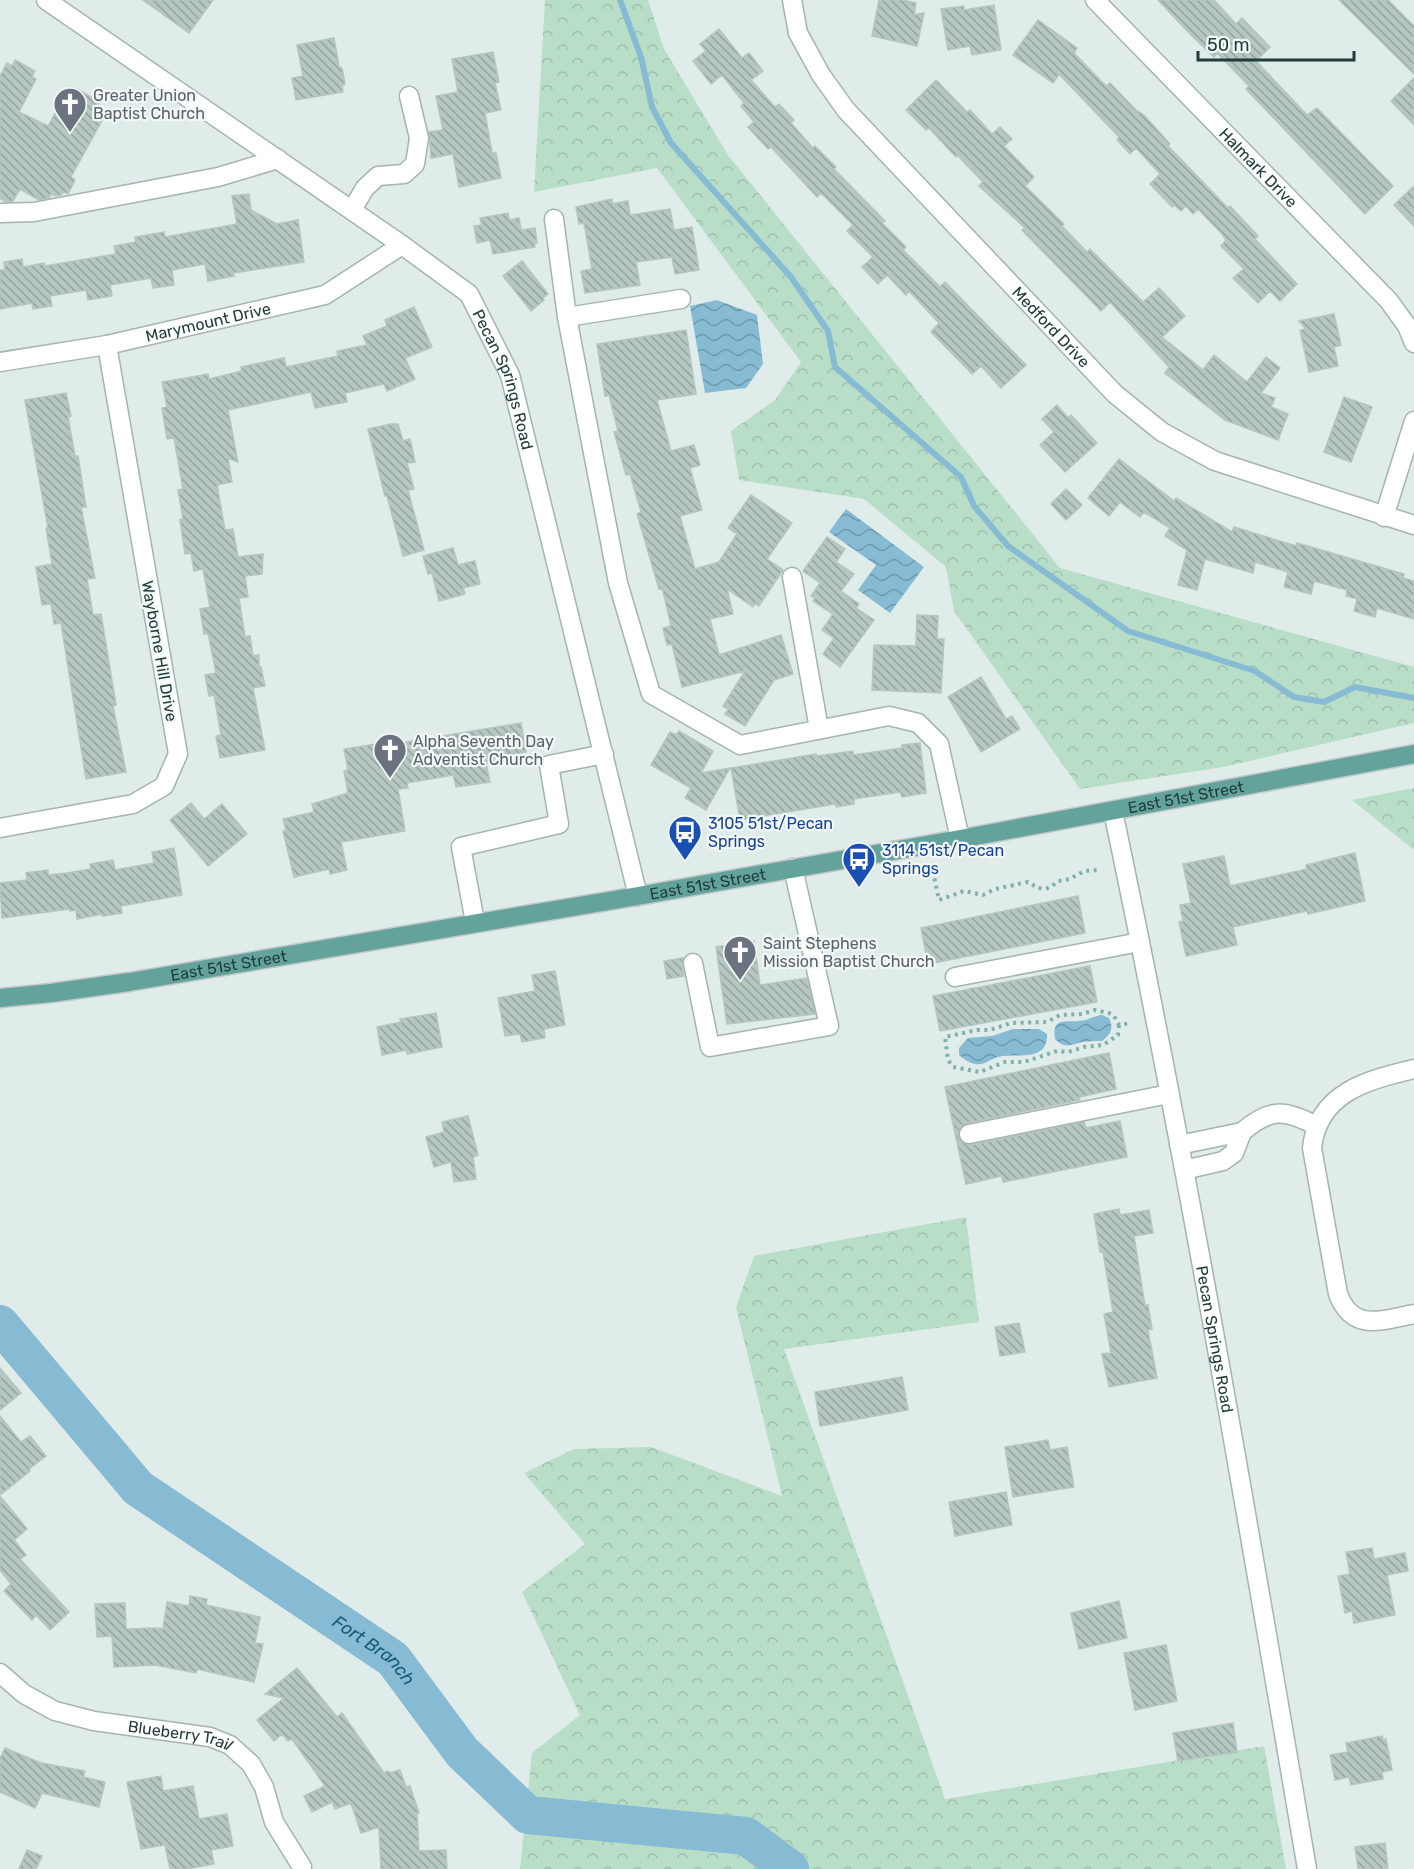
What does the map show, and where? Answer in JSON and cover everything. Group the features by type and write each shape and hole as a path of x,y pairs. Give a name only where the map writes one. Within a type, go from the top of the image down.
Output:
{"main road":[{"name":"East 51st Street","path":"0,998 129,982 638,896 960,839 1414,754"}],"street":[{"name":"Pecan Springs Road","path":"46,0 352,210 468,294 510,375 638,896"},
{"name":"Medford Drive","path":"792,0 798,33 821,75 846,110 1115,394 1162,432 1215,461 1414,525"},
{"name":"Halmark Drive","path":"1095,0 1389,301 1407,326 1414,343"},
{"path":"352,210 365,188 378,176 404,174 414,164 419,138 409,96"},
{"path":"0,213 34,212 218,177 278,159"},
{"path":"554,219 567,316 618,583 651,694 740,745 889,716 918,723 939,744 960,839"},
{"name":"Marymount Drive","path":"0,362 107,345 325,295 402,245"},
{"path":"567,316 681,299"},
{"name":"Wayborne Hill Drive","path":"0,828 133,804 164,786 178,754 107,345"},
{"path":"1384,517 1414,421"},
{"path":"792,577 819,729"},
{"path":"475,922 461,847 559,824 549,765 604,753"},
{"name":"Pecan Springs Road","path":"1113,811 1184,1170 1238,1464 1307,1869"},
{"path":"693,963 710,1047 829,1026 793,868"},
{"path":"955,976 1140,942"},
{"path":"1414,1069 1372,1079 1350,1089 1334,1102 1316,1126 1312,1148 1338,1294 1342,1304 1349,1313 1366,1322 1414,1314"},
{"path":"969,1134 1169,1094"},
{"path":"1179,1145 1242,1132 1265,1116 1277,1113 1289,1113 1316,1126"},
{"path":"1184,1170 1223,1161 1234,1153 1242,1132"},
{"name":"Blueberry Trail","path":"0,1673 24,1694 55,1710 94,1721 210,1737 230,1745 251,1764 264,1787 274,1822 302,1867"}],"path":[{"path":"933,871 939,900 964,891 984,895 995,889 1028,882 1045,889 1058,880 1070,879 1084,872 1099,870"},
{"path":"1095,1010 1114,1016 1119,1026 1118,1035 1103,1045 1083,1047 1068,1052 1057,1051 1024,1062 1005,1062 980,1072 953,1067 948,1060 945,1037 977,1030 990,1030 1011,1023 1047,1022 1060,1015 1082,1014 1095,1010"},
{"path":"1119,1026 1131,1023"}],"green space":[{"path":"545,0 648,0 664,49 728,155 1060,568 1414,667 1414,723 1223,767 1080,789 954,611 946,567 864,499 739,480 731,431 775,400 801,362 657,168 534,192"},
{"path":"1414,788 1414,850 1352,800"},
{"path":"966,1217 979,1322 784,1349 945,1799 1264,1746 1286,1869 520,1869 532,1753 580,1715 522,1592 585,1544 524,1473 574,1449 651,1447 782,1496 736,1307 754,1256"}],"water":[{"path":"717,300 757,315 763,364 746,388 705,393 690,306"},
{"path":"846,509 924,567 890,613 858,590 876,565 829,532"},
{"path":"1102,1015 1109,1018 1111,1028 1102,1041 1068,1045 1055,1039 1055,1027 1060,1022 1082,1021"},
{"path":"1013,1029 1039,1029 1047,1034 1046,1043 1042,1050 1036,1053 998,1057 981,1064 971,1063 959,1055 959,1048 968,1038 992,1036"}],"building":[{"path":"143,0 213,0 189,33"},
{"path":"879,0 902,0 916,3 914,15 924,13 917,46 872,36"},
{"path":"1158,0 1214,0 1236,24 1242,18 1270,47 1256,61 1307,115 1317,108 1393,186 1365,214 1246,89 1249,86 1217,53 1214,57"},
{"path":"1339,0 1388,0 1414,26 1414,74"},
{"path":"994,5 1001,50 972,55 970,46 948,50 941,9 964,6 964,10"},
{"path":"1038,20 1077,48 1074,53 1106,86 1110,83 1137,111 1144,115 1170,144 1168,146 1258,236 1255,239 1297,284 1280,301 1270,291 1258,303 1233,278 1244,269 1221,246 1226,240 1222,234 1198,209 1193,214 1186,206 1181,211 1174,205 1172,207 1150,184 1160,174 1136,148 1130,154 1117,140 1119,137 1059,74 1053,83 1013,55"},
{"path":"719,29 742,58 749,53 763,71 751,80 775,107 779,104 794,120 791,123 813,148 815,146 836,167 834,169 885,221 882,223 906,247 903,250 940,287 945,282 1026,365 1001,388 981,366 972,374 931,332 939,323 909,291 906,295 887,275 878,284 862,267 873,257 847,231 853,225 821,193 817,197 771,147 768,149 748,127 754,122 741,106 744,103 722,75 711,84 693,61 706,51 700,44"},
{"path":"334,38 345,84 342,86 343,92 296,100 292,78 303,76 297,45"},
{"path":"493,52 499,82 495,83 501,110 485,113 492,153 496,153 501,178 459,187 453,154 431,158 429,132 443,130 436,96 458,92 452,59"},
{"name":"Greater Union Baptist Church","path":"15,60 35,71 32,77 36,79 19,112 48,126 66,94 73,97 77,89 100,102 96,109 105,115 71,177 75,180 68,194 64,192 56,196 51,194 49,198 39,200 20,189 13,201 6,202 0,198 0,76 7,63 12,66"},
{"path":"1414,78 1414,125 1391,101"},
{"path":"936,80 967,112 970,110 992,134 1000,127 1012,139 1004,146 1034,177 1025,186 1064,224 1062,226 1087,252 1090,249 1143,302 1159,288 1185,316 1162,337 1203,370 1214,355 1247,382 1266,357 1280,368 1261,393 1275,398 1271,407 1288,414 1278,440 1225,420 1165,373 1169,367 1110,302 1101,311 1022,230 1025,228 979,186 983,182 957,155 956,157 929,128 926,130 906,110"},
{"path":"1414,186 1414,226 1394,205"},
{"path":"249,194 251,210 277,224 298,220 304,262 233,273 234,276 208,281 205,264 172,270 174,285 153,288 151,278 110,285 112,296 88,300 86,290 50,296 52,306 33,309 32,303 0,309 0,270 5,270 4,262 22,259 23,267 44,263 45,266 116,254 114,246 136,242 135,237 164,232 165,237 237,224 232,196"},
{"path":"612,199 612,204 628,201 630,215 670,209 674,230 692,227 699,270 675,274 672,257 636,262 640,285 585,293 581,271 592,269 584,223 579,224 576,207"},
{"path":"508,213 509,220 519,218 521,230 535,228 537,243 534,244 535,247 493,254 490,240 477,243 474,226 482,225 480,218"},
{"path":"522,261 548,294 531,311 503,276"},
{"path":"414,307 432,347 405,358 415,379 387,391 384,384 345,393 347,402 315,408 311,392 228,410 238,462 228,458 232,482 217,485 225,530 233,529 238,557 263,554 262,574 245,576 248,597 239,598 245,637 250,636 253,656 259,655 259,667 261,667 265,686 253,688 265,750 220,758 216,736 221,735 214,695 209,696 205,675 216,673 208,633 204,634 200,609 210,607 203,569 194,571 191,553 185,554 180,520 183,519 178,490 183,489 174,438 167,439 162,408 167,407 162,382 208,374 209,379 242,371 241,367 284,358 286,367 338,356 337,351 367,345 363,336 387,326 385,320"},
{"path":"1334,314 1341,345 1334,347 1338,366 1309,372 1300,330 1306,329 1299,321"},
{"path":"686,330 696,394 657,400 671,451 694,445 700,465 690,468 702,510 680,516 695,569 719,562 737,534 728,528 751,495 792,523 767,559 783,570 759,606 755,603 753,607 727,589 733,614 710,619 719,655 781,635 793,674 774,680 745,726 725,714 728,709 723,706 745,671 682,687 672,644 667,645 663,628 671,626 663,591 659,589 637,514 641,512 630,474 626,475 614,432 618,431 609,395 605,396 597,344"},
{"path":"66,393 71,416 68,417 75,456 78,456 86,507 81,507 95,578 87,579 93,615 101,614 116,705 113,706 126,772 86,779 61,623 54,624 51,604 42,605 36,567 52,564 46,528 48,528 25,400"},
{"path":"1344,397 1372,407 1351,462 1324,452"},
{"path":"1057,405 1068,418 1071,415 1097,443 1065,472 1040,445 1054,432 1042,419"},
{"path":"398,424 403,441 410,439 415,462 407,463 414,489 408,490 424,550 403,556 368,429"},
{"path":"1119,459 1174,501 1176,498 1232,532 1234,527 1404,574 1403,578 1414,581 1414,619 1377,608 1375,617 1354,611 1357,599 1346,596 1347,590 1314,581 1311,594 1284,587 1288,572 1255,562 1253,573 1205,559 1197,590 1178,585 1187,550 1165,536 1170,528 1144,512 1140,517 1120,502 1109,516 1088,498"},
{"path":"1066,489 1082,505 1066,520 1051,504"},
{"path":"827,537 845,549 836,562 854,574 841,591 859,604 856,608 874,620 840,667 823,654 834,638 822,630 833,614 813,601 815,598 811,596 820,583 803,571"},
{"path":"453,548 458,565 475,561 480,584 463,588 465,594 439,601 432,573 428,574 423,556"},
{"path":"917,615 938,616 937,639 944,639 941,693 872,690 874,645 916,646"},
{"path":"981,677 1006,719 1012,716 1020,729 981,752 948,697"},
{"name":"Alpha Seventh Day Adventist Church","path":"521,723 526,752 495,758 495,762 486,763 490,782 456,787 453,775 407,783 408,788 398,789 405,831 341,842 347,870 330,874 329,869 294,877 283,831 286,830 283,819 314,812 312,804 348,793 344,771 348,770 344,749 389,742 389,745"},
{"path":"679,731 713,751 701,773 730,768 706,810 685,798 691,788 651,765 670,732 676,735"},
{"path":"920,743 926,793 902,797 900,792 854,799 854,804 836,807 835,804 740,820 731,768 816,754 817,756 853,751 853,755"},
{"path":"191,803 204,819 222,804 247,834 208,866 170,820"},
{"path":"174,848 182,895 121,906 122,913 103,916 103,914 77,919 76,910 70,911 70,909 2,918 0,883 27,880 26,873 48,870 48,875 67,873 91,869 90,864 113,860 115,870 154,863 152,852"},
{"path":"1355,853 1365,901 1233,927 1237,945 1186,956 1179,922 1183,921 1180,905 1191,903 1183,864 1224,856 1230,886 1307,869 1306,865"},
{"path":"1078,896 1085,933 928,964 921,928"},
{"name":"Saint Stephens Mission Baptist Church","path":"754,941 760,985 807,978 815,1014 727,1024 716,947"},
{"path":"683,958 684,976 667,979 664,961"},
{"path":"1090,966 1097,1002 940,1031 933,996"},
{"path":"555,971 565,1025 544,1029 545,1038 522,1042 520,1034 505,1036 498,998 535,991 532,975"},
{"path":"436,1013 442,1047 407,1054 406,1050 382,1055 377,1027 401,1022 400,1019"},
{"path":"1109,1053 1116,1089 1079,1097 1080,1100 967,1123 961,1126 958,1136 961,1142 971,1145 1084,1122 1086,1128 1120,1121 1127,1157 1003,1182 1002,1176 966,1184 945,1087"},
{"path":"468,1116 478,1155 473,1157 476,1179 454,1182 451,1162 434,1167 426,1137 444,1132 442,1122"},
{"path":"1119,1209 1120,1215 1149,1210 1153,1233 1134,1236 1145,1306 1148,1305 1152,1329 1148,1330 1157,1378 1109,1387 1102,1354 1111,1353 1104,1314 1113,1312 1094,1214"},
{"path":"1019,1323 1025,1352 1000,1356 995,1327"},
{"path":"0,1368 21,1393 0,1410"},
{"path":"902,1377 908,1410 820,1426 815,1392"},
{"path":"0,1416 21,1442 30,1436 46,1456 0,1495"},
{"path":"1048,1440 1050,1450 1067,1447 1074,1487 1013,1497 1005,1447"},
{"path":"1006,1492 1012,1525 955,1536 949,1502"},
{"path":"0,1496 27,1529 14,1540 26,1555 20,1559 69,1612 50,1630 36,1615 32,1620 4,1591 11,1584 0,1570"},
{"path":"1372,1548 1374,1559 1405,1553 1408,1571 1387,1575 1395,1615 1354,1623 1352,1611 1345,1613 1338,1576 1350,1574 1346,1552"},
{"path":"190,1596 207,1599 206,1605 260,1617 255,1643 263,1644 254,1682 197,1669 196,1673 155,1665 114,1667 112,1636 97,1637 95,1604 125,1603 126,1629 163,1629 167,1602 189,1606"},
{"path":"1119,1601 1127,1638 1079,1649 1071,1613"},
{"path":"1166,1645 1177,1701 1135,1710 1124,1653"},
{"path":"297,1668 337,1717 342,1713 384,1773 400,1770 406,1787 410,1786 419,1813 417,1813 419,1851 446,1850 447,1869 381,1869 379,1827 361,1833 351,1803 335,1809 332,1802 312,1812 304,1796 325,1786 292,1739 288,1741 282,1734 274,1741 257,1720 284,1698 265,1694"},
{"path":"1233,1723 1237,1752 1178,1761 1173,1733"},
{"path":"1382,1736 1383,1740 1386,1739 1392,1770 1382,1772 1383,1779 1351,1785 1349,1777 1335,1780 1330,1755 1348,1752 1346,1743"},
{"path":"5,1748 41,1763 85,1771 83,1777 105,1782 99,1807 42,1793 35,1808 0,1792 0,1759"},
{"path":"161,1776 163,1791 193,1786 199,1819 227,1814 233,1846 211,1850 214,1864 187,1869 170,1869 165,1845 141,1849 127,1782"},
{"path":"1385,1843 1388,1869 1358,1869 1355,1847"},
{"path":"27,1850 42,1856 36,1869 19,1869"}],"waterway":[{"path":"620,0 641,57 652,107 671,143 791,277 828,331 835,367 961,477 974,506 1008,546 1128,631 1255,671 1294,697 1324,702 1355,687 1414,698"},
{"name":"Fort Branch","path":"0,1324 138,1488 393,1659 462,1752 528,1815 746,1836 790,1869"}],"place":[{"name":"Greater Union Baptist Church","path":"70,133"},
{"name":"Alpha Seventh Day Adventist Church","path":"390,779"},
{"name":"3105 51st/Pecan Springs","path":"685,861"},
{"name":"3114 51st/Pecan Springs","path":"859,888"},
{"name":"Saint Stephens Mission Baptist Church","path":"740,981"}]}
